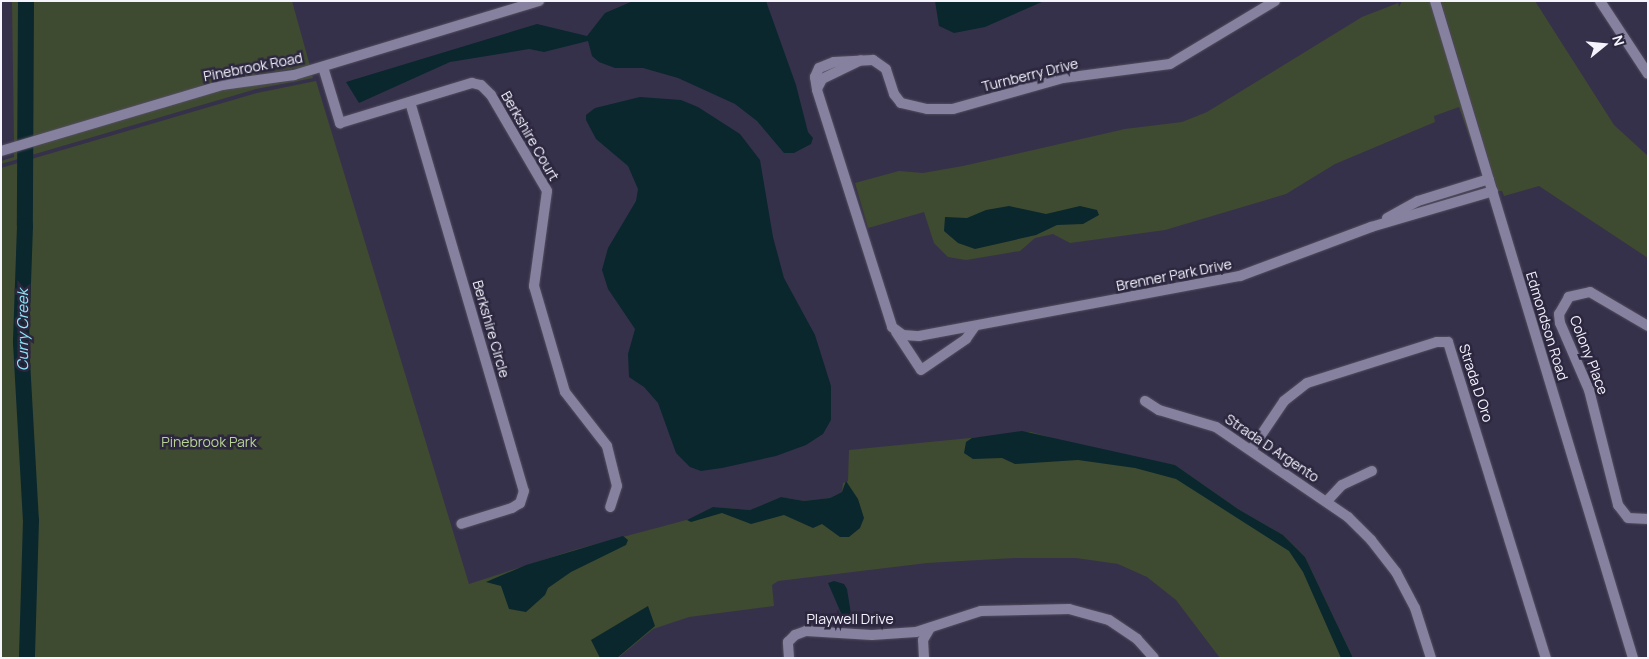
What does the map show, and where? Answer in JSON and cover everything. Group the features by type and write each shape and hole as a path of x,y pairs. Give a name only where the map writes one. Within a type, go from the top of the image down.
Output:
{"street":[{"name":"Pinebrook Road","path":"1,151 222,85 282,78 323,67 539,1"},
{"name":"Turnberry Drive","path":"892,327 817,90 815,77 823,65 873,60 883,66 895,98 901,104 927,109 953,109 1063,78 1170,64 1275,1"},
{"name":"Edmondson Road","path":"1435,1 1633,658"},
{"path":"1600,1 1648,74"},
{"name":"Berkshire Court","path":"323,67 340,123 472,83 481,85 491,95 544,185 548,200 534,272 534,286 565,392 607,446 617,486 610,507"},
{"name":"Berkshire Circle","path":"410,102 524,491 520,503 512,508 461,524"},
{"name":"Brenner Park Drive","path":"1371,227 1418,201 1489,178"},
{"name":"Brenner Park Drive","path":"892,327 903,335 914,337 1246,275 1371,227 1493,191"},
{"name":"Colony Place","path":"1648,326 1598,295 1586,292 1569,297 1559,314 1560,323 1589,390 1618,506 1628,518 1648,519"},
{"path":"892,327 921,370 966,339 975,326"},
{"name":"Strada D Oro","path":"1250,450 1284,401 1307,383 1437,342 1449,340 1546,658"},
{"name":"Strada D Argento","path":"1145,401 1158,410 1209,423 1327,502 1362,530 1396,572 1415,608 1431,658"},
{"path":"1327,502 1344,483 1372,471"},
{"path":"924,658 923,640 930,628 981,611 1081,611 1118,626 1154,658"},
{"name":"Playwell Drive","path":"789,658 788,642 800,633 885,634 930,628"}],"green space":[{"path":"12,1 292,1 310,66 221,80 14,143"},
{"path":"1402,1 1430,1 1479,163 1459,107 1434,116 1435,122 1335,164 1286,194 1165,230 1070,243 1053,234 1035,238 1020,251 966,260 948,257 934,243 924,212 868,228 855,183 899,171 923,173 963,166 1125,129 1182,122 1207,112 1362,17 1398,3 1399,7"},
{"path":"1441,1 1535,1 1614,125 1648,156 1648,258 1539,186 1504,196 1502,191 1498,191"},
{"path":"312,75 313,78 256,89 1,164 1,161 14,157 14,152 223,89 283,82"},
{"name":"Pinebrook Park","path":"316,81 469,584 574,550 694,518 713,507 750,510 781,497 804,501 830,498 842,492 843,483 848,481 849,450 1031,432 1080,446 1175,465 1238,509 1283,535 1305,557 1353,658 1220,658 1176,600 1147,577 1118,564 1076,558 1014,558 927,563 778,581 772,585 774,606 689,617 653,629 618,658 1,658 1,168 257,93"}],"shaded area":[{"path":"633,1 766,1 796,85 808,132 813,138 811,144 794,153 784,153 757,121 735,104 678,78 643,68 615,68 599,62 592,56 588,41 544,52 529,49 450,62 359,103 346,82 537,24 587,36 605,13"},
{"path":"935,1 1044,1 985,27 954,33 939,26"},
{"path":"640,97 681,100 698,107 740,134 760,160 773,237 784,278 815,335 831,386 831,420 823,434 806,445 776,456 722,468 701,471 690,467 676,453 658,403 644,387 629,377 628,354 635,329 608,289 602,270 608,248 636,201 638,189 628,166 596,139 586,120 586,115 595,108"},
{"path":"1009,206 1046,214 1080,206 1097,210 1099,215 1083,224 1057,225 1036,235 975,249 958,243 944,231 945,217 967,218 986,210"},
{"path":"1022,431 1175,465 1238,509 1283,535 1305,557 1353,658 1341,658 1303,572 1289,551 1176,479 1135,468 1078,460 1015,464 1002,458 973,459 964,453 966,442 972,438"},
{"path":"846,481 858,499 864,518 860,528 849,537 840,537 822,524 813,528 784,515 751,524 722,513 691,522 687,520 713,507 750,510 781,497 804,501 830,498 842,492"},
{"path":"623,536 628,540 626,545 571,572 548,588 545,595 526,612 509,609 501,586 486,582 526,565"},
{"path":"834,581 844,584 847,589 851,614 844,620 828,583"},
{"path":"648,606 655,626 617,658 600,658 591,640"}],"waterway":[{"name":"Curry Creek","path":"26,1 25,226 21,343 31,520 27,658"}]}
